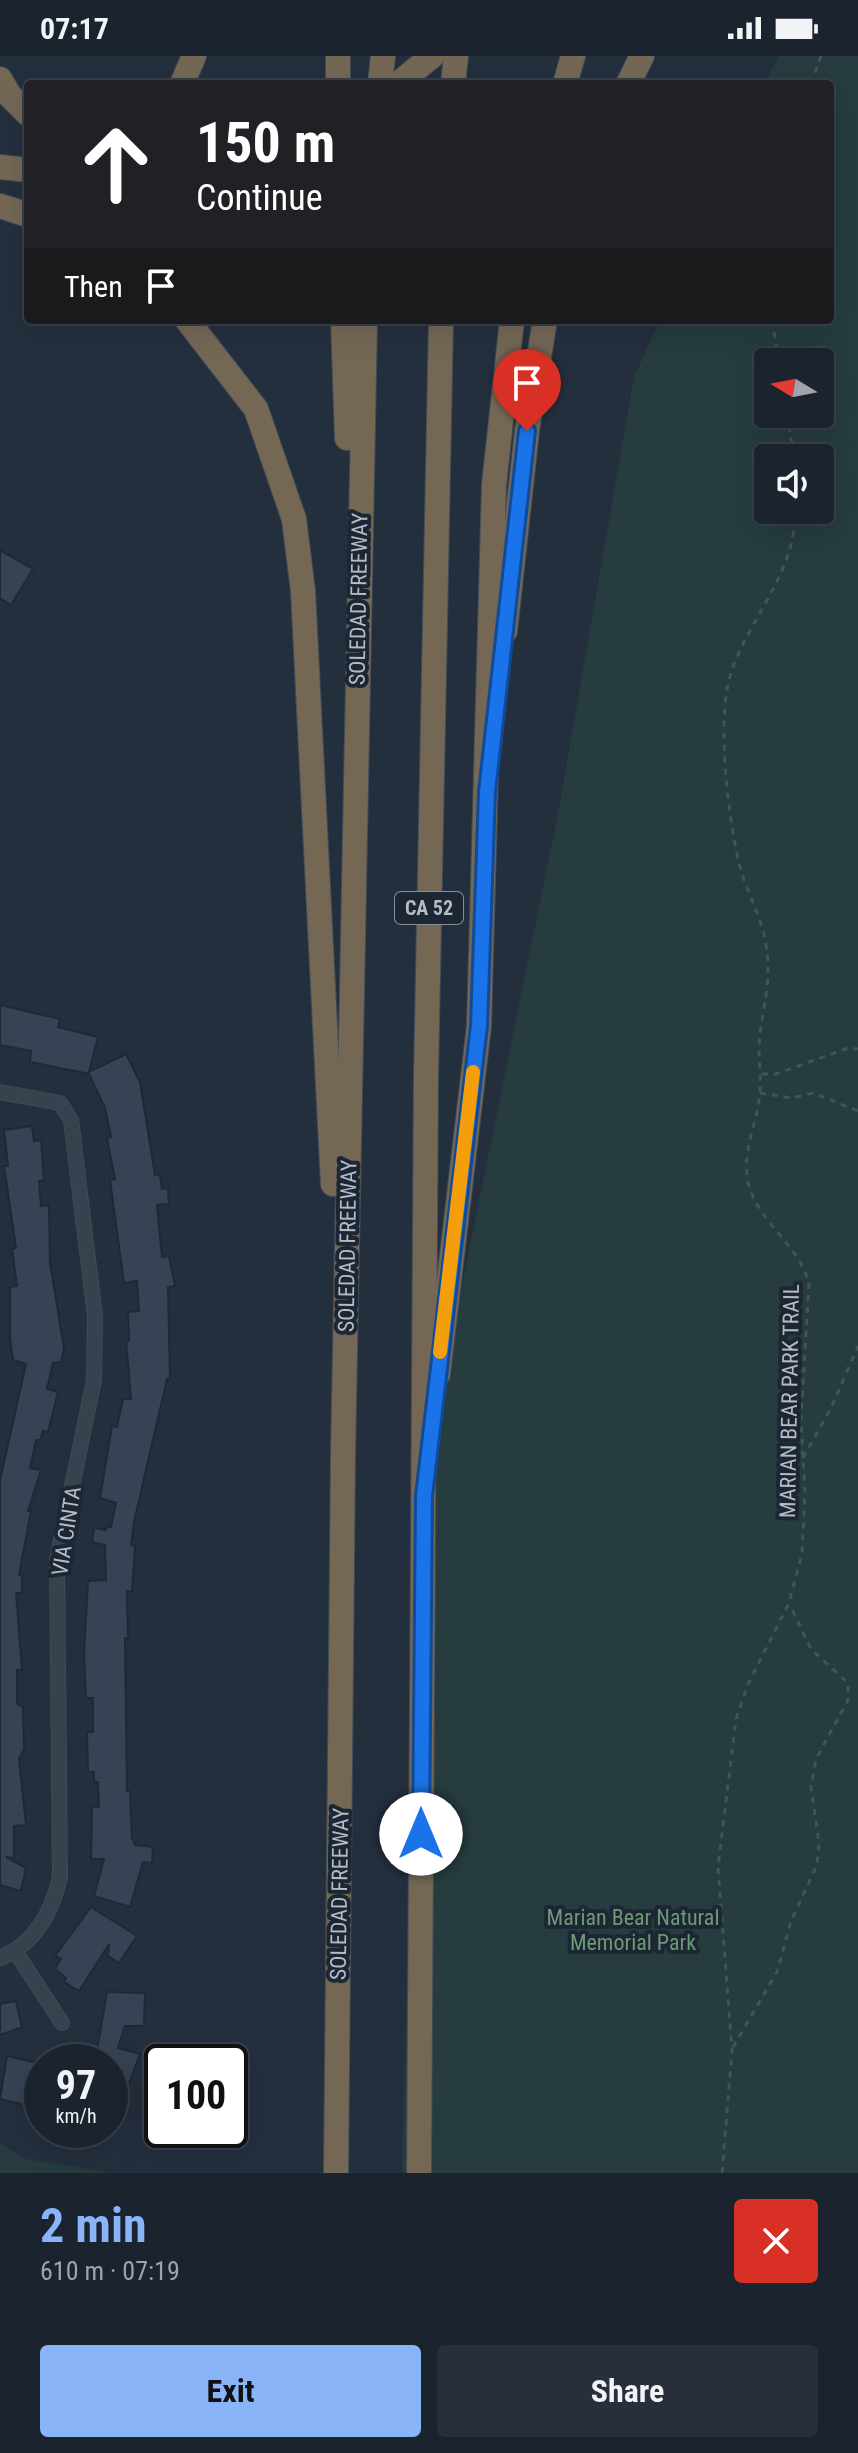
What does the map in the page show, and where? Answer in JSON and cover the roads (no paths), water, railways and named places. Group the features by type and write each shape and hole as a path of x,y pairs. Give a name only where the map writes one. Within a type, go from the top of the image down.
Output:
{"highway":[{"path":"184,80 194,56"},
{"path":"338,56 338,80"},
{"path":"380,80 383,56"},
{"path":"403,80 432,56"},
{"path":"453,80 456,56"},
{"path":"566,80 573,56"},
{"path":"630,80 642,56"},
{"path":"0,79 10,96 24,110"},
{"path":"0,167 24,170"},
{"path":"0,206 24,214"},
{"path":"190,324 256,409 296,533 303,591 343,1454"},
{"path":"343,324 356,711"},
{"name":"SOLEDAD FREEWAY","path":"336,2173 343,1454 365,324"},
{"name":"CA 52","path":"419,2173 426,1059 441,324"},
{"path":"424,1496 479,1026 494,485 512,324"},
{"path":"487,792 527,431 544,324"}],"street":[{"name":"VIA CINTA","path":"0,1092 60,1103 71,1120 95,1316 94,1380 57,1559 60,1877 41,1927 15,1951"},
{"path":"0,1958 15,1951 62,2023"}],"park label":[{"name":"Marian Bear Natural Memorial Park","path":"633,1930"}]}
